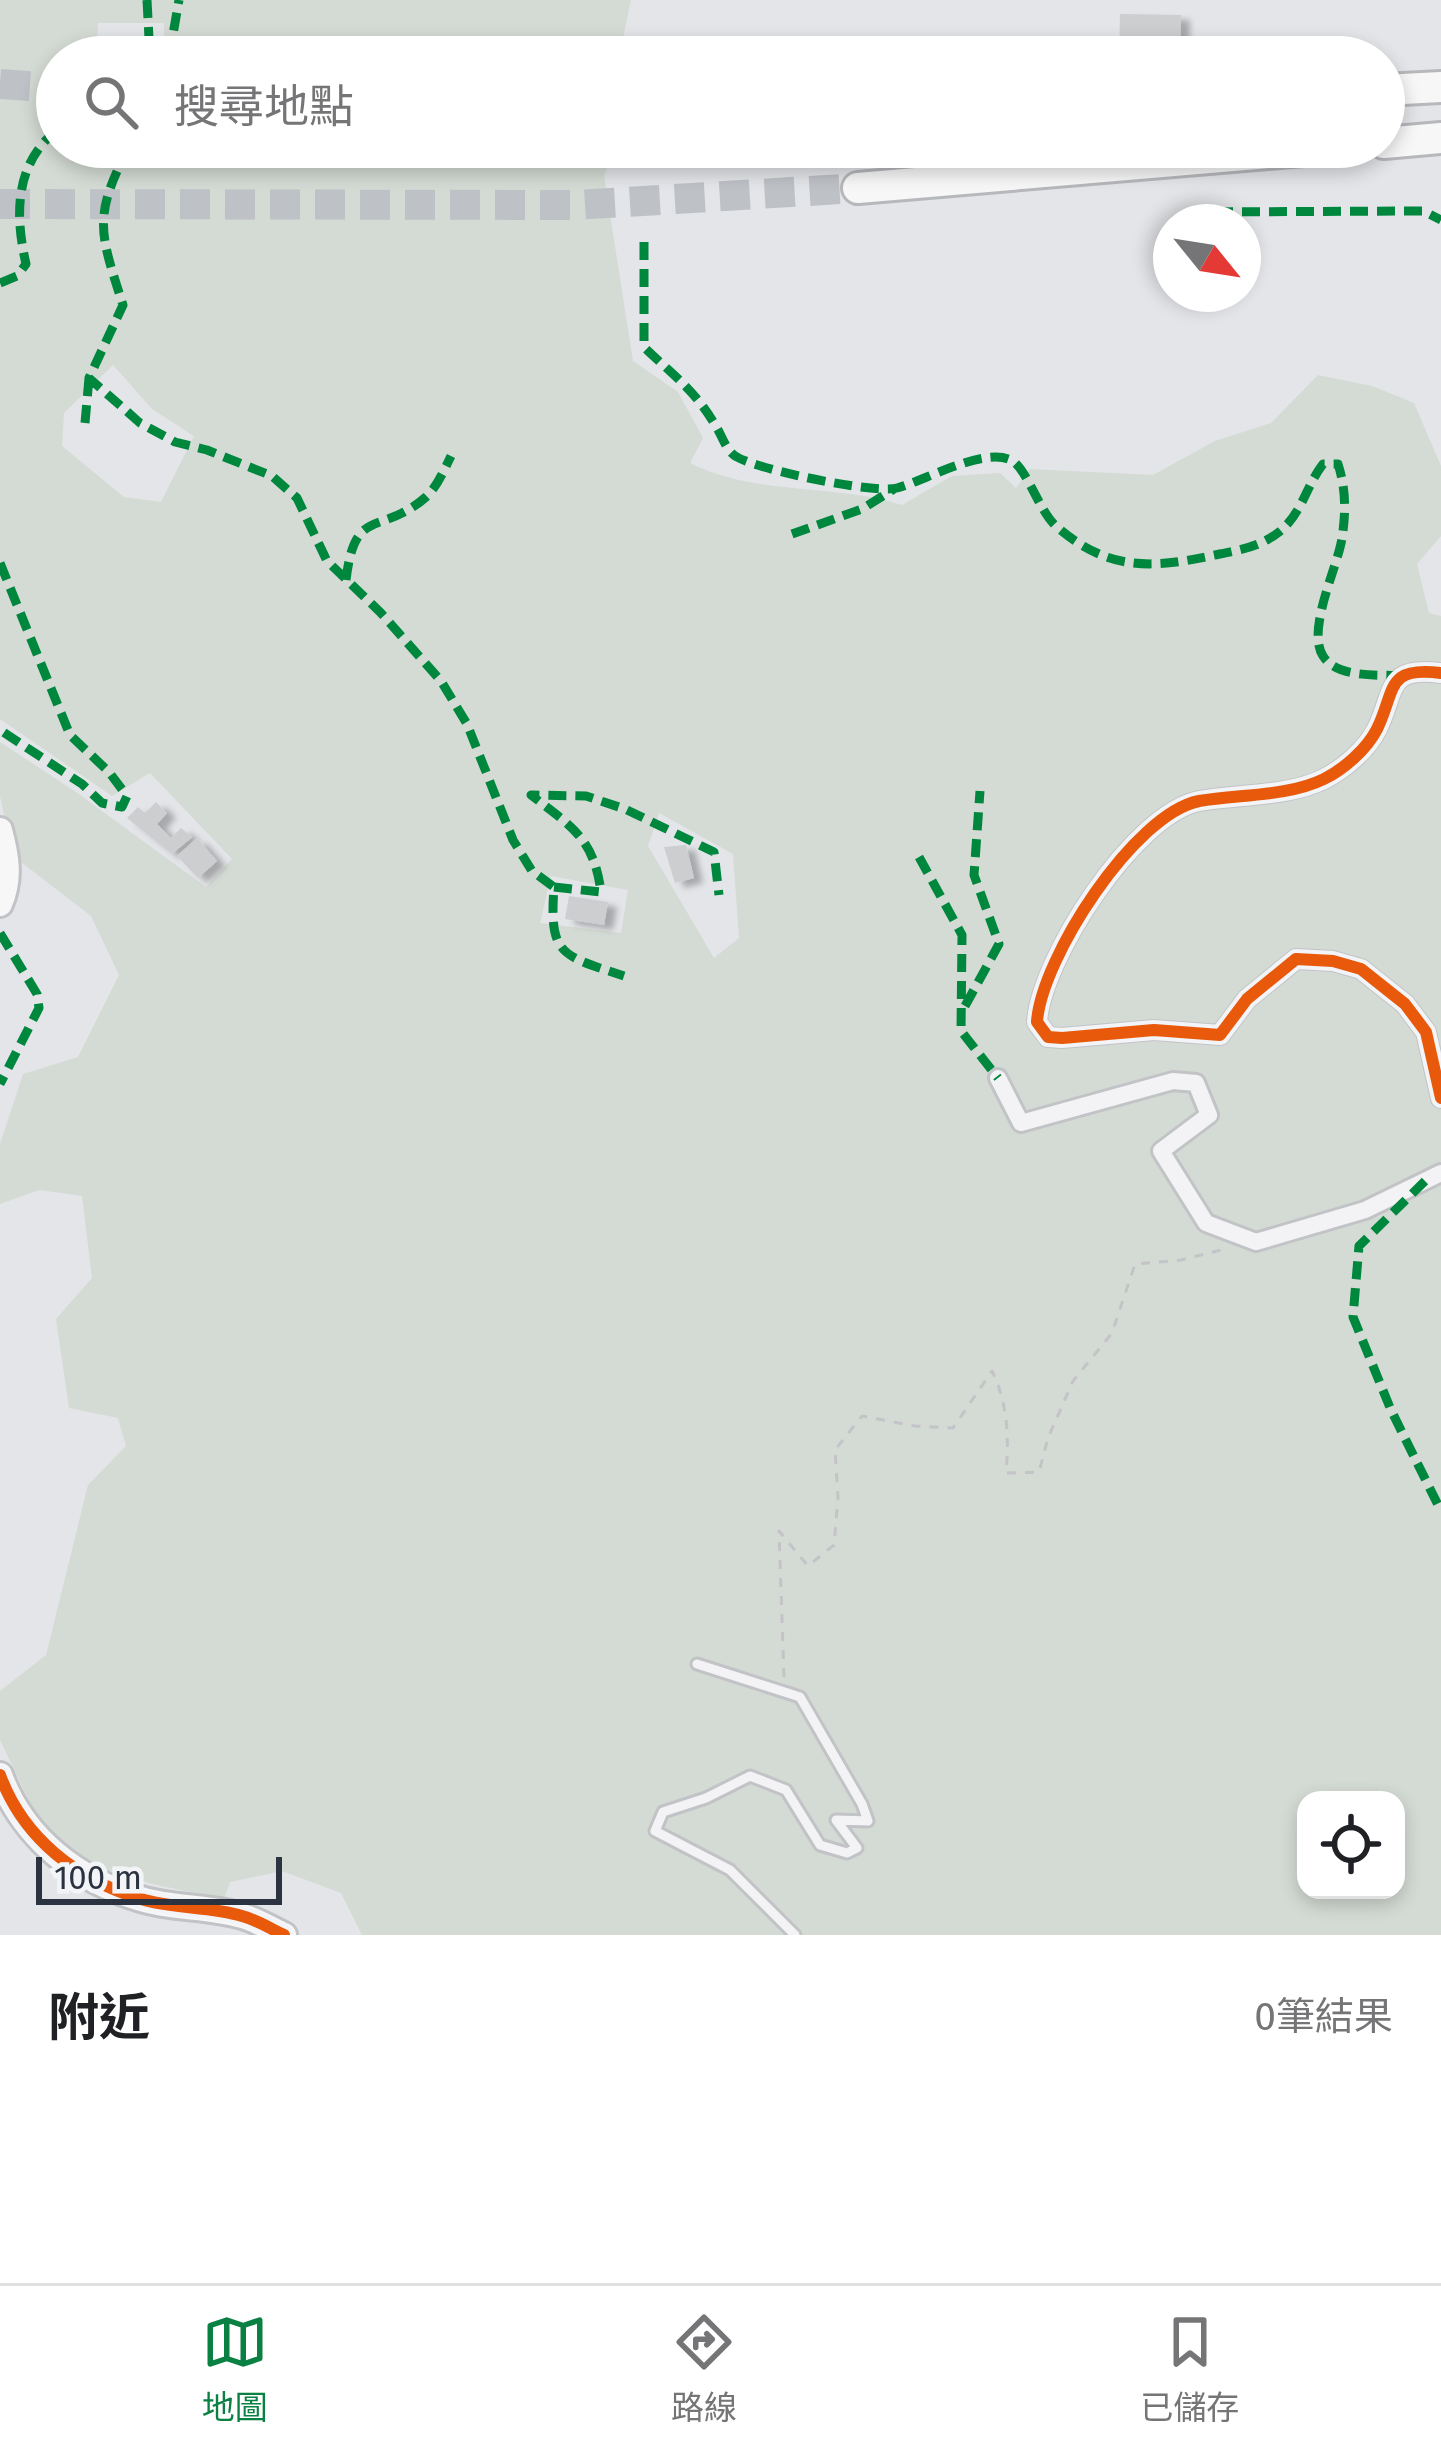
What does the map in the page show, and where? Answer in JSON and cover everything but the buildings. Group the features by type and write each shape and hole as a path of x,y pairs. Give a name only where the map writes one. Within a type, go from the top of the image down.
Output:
{"highway":[{"path":"1405,89 1441,86"},
{"path":"1405,141 1441,138"},
{"path":"858,188 1093,168"}],"street":[{"path":"1441,674 1415,670 1402,676 1390,688 1378,728 1366,746 1322,780 1234,800 1198,801 1172,811 1151,828 1127,851 1080,921 1042,987 1037,1022 1048,1036 1062,1038 1154,1030 1220,1035 1247,999 1296,959 1333,961 1361,970 1405,1004 1426,1032 1441,1098"},
{"path":"0,830 7,853 8,886 0,904"},
{"path":"998,1078 1021,1123 1173,1081 1196,1083 1209,1115 1161,1151 1206,1223 1256,1242 1366,1210 1441,1173"},
{"path":"0,1775 10,1804 38,1841 99,1882 141,1899 244,1916 284,1935"}],"lane":[{"path":"697,1664 800,1697 862,1804 868,1821 836,1820 857,1848 847,1853 820,1845 786,1790 750,1776 663,1812 655,1831 730,1870 795,1935"}],"path":[{"path":"787,1693 779,1531 808,1565 834,1545 835,1450 862,1415 953,1428 992,1371 1003,1394 1009,1441 1006,1473 1039,1472 1073,1381 1112,1333 1136,1264 1181,1260 1256,1242"}],"shaded area":[{"path":"0,0 631,0 623,36 164,36 164,23 98,23 97,36 36,36 36,168 607,168 604,176 633,361 678,392 703,438 690,463 715,473 902,505 952,476 1000,473 1016,488 1030,469 1153,475 1215,441 1271,423 1318,375 1372,386 1414,403 1441,466 1441,536 1417,564 1429,613 1441,616 1441,1935 362,1935 341,1893 282,1871 230,1882 224,1899 152,1884 85,1862 39,1822 0,1740 0,1691 46,1655 88,1485 126,1446 118,1418 69,1408 56,1319 92,1278 82,1196 39,1190 0,1204 0,1144 23,1074 78,1057 119,975 91,916 13,856 0,796 0,742 206,887 232,859 150,773 112,796 0,719","holes":["113,365 152,409 194,436 161,502 124,497 62,446 64,413","659,813 733,854 739,938 714,958 648,846","551,876 628,890 621,933 540,923"]}],"tunnel":[{"path":"0,84 36,87"},
{"path":"0,204 575,205 858,188"}],"marked path":[{"path":"147,0 149,36"},
{"path":"173,36 179,0"},
{"path":"0,283 17,276 26,264 21,192 36,154"},
{"path":"118,168 104,225 123,305 89,378 140,423 175,442 272,476 297,498 327,561 441,681 467,724 513,840 532,871 554,887 557,940 573,957 624,976"},
{"path":"1261,212 1423,211 1441,220"},
{"path":"644,242 644,347 701,403 730,451 749,462 817,480 884,489 970,461 1011,460 1051,520 1075,541 1111,558 1148,564 1263,542 1293,517 1323,464 1338,464 1345,510 1320,615 1319,645 1323,656 1338,669 1402,676"},
{"path":"85,423 89,378"},
{"path":"346,580 350,556 363,531 426,497 451,456"},
{"path":"792,534 862,509 894,489"},
{"path":"0,563 70,735 127,796 122,807 102,803 82,784 0,730"},
{"path":"965,1006 999,944 974,875 980,791"},
{"path":"554,887 601,892 586,846 569,825 531,795 586,796 625,809 714,852 719,895"},
{"path":"919,857 962,935 961,1031 998,1078"},
{"path":"0,933 37,994 39,1008 0,1084"},
{"path":"1425,1181 1359,1246 1353,1317 1391,1410 1441,1511"}],"cycle path":[{"path":"1441,673 1401,677 1367,744 1324,779 1279,792 1199,801 1147,832 1120,860 1073,928 1042,995 1037,1022 1048,1037 1062,1038 1154,1030 1220,1035 1247,999 1296,959 1333,961 1361,969 1405,1004 1426,1032 1441,1098"},
{"path":"0,1775 38,1837 95,1880 153,1902 242,1916 284,1935"}]}
